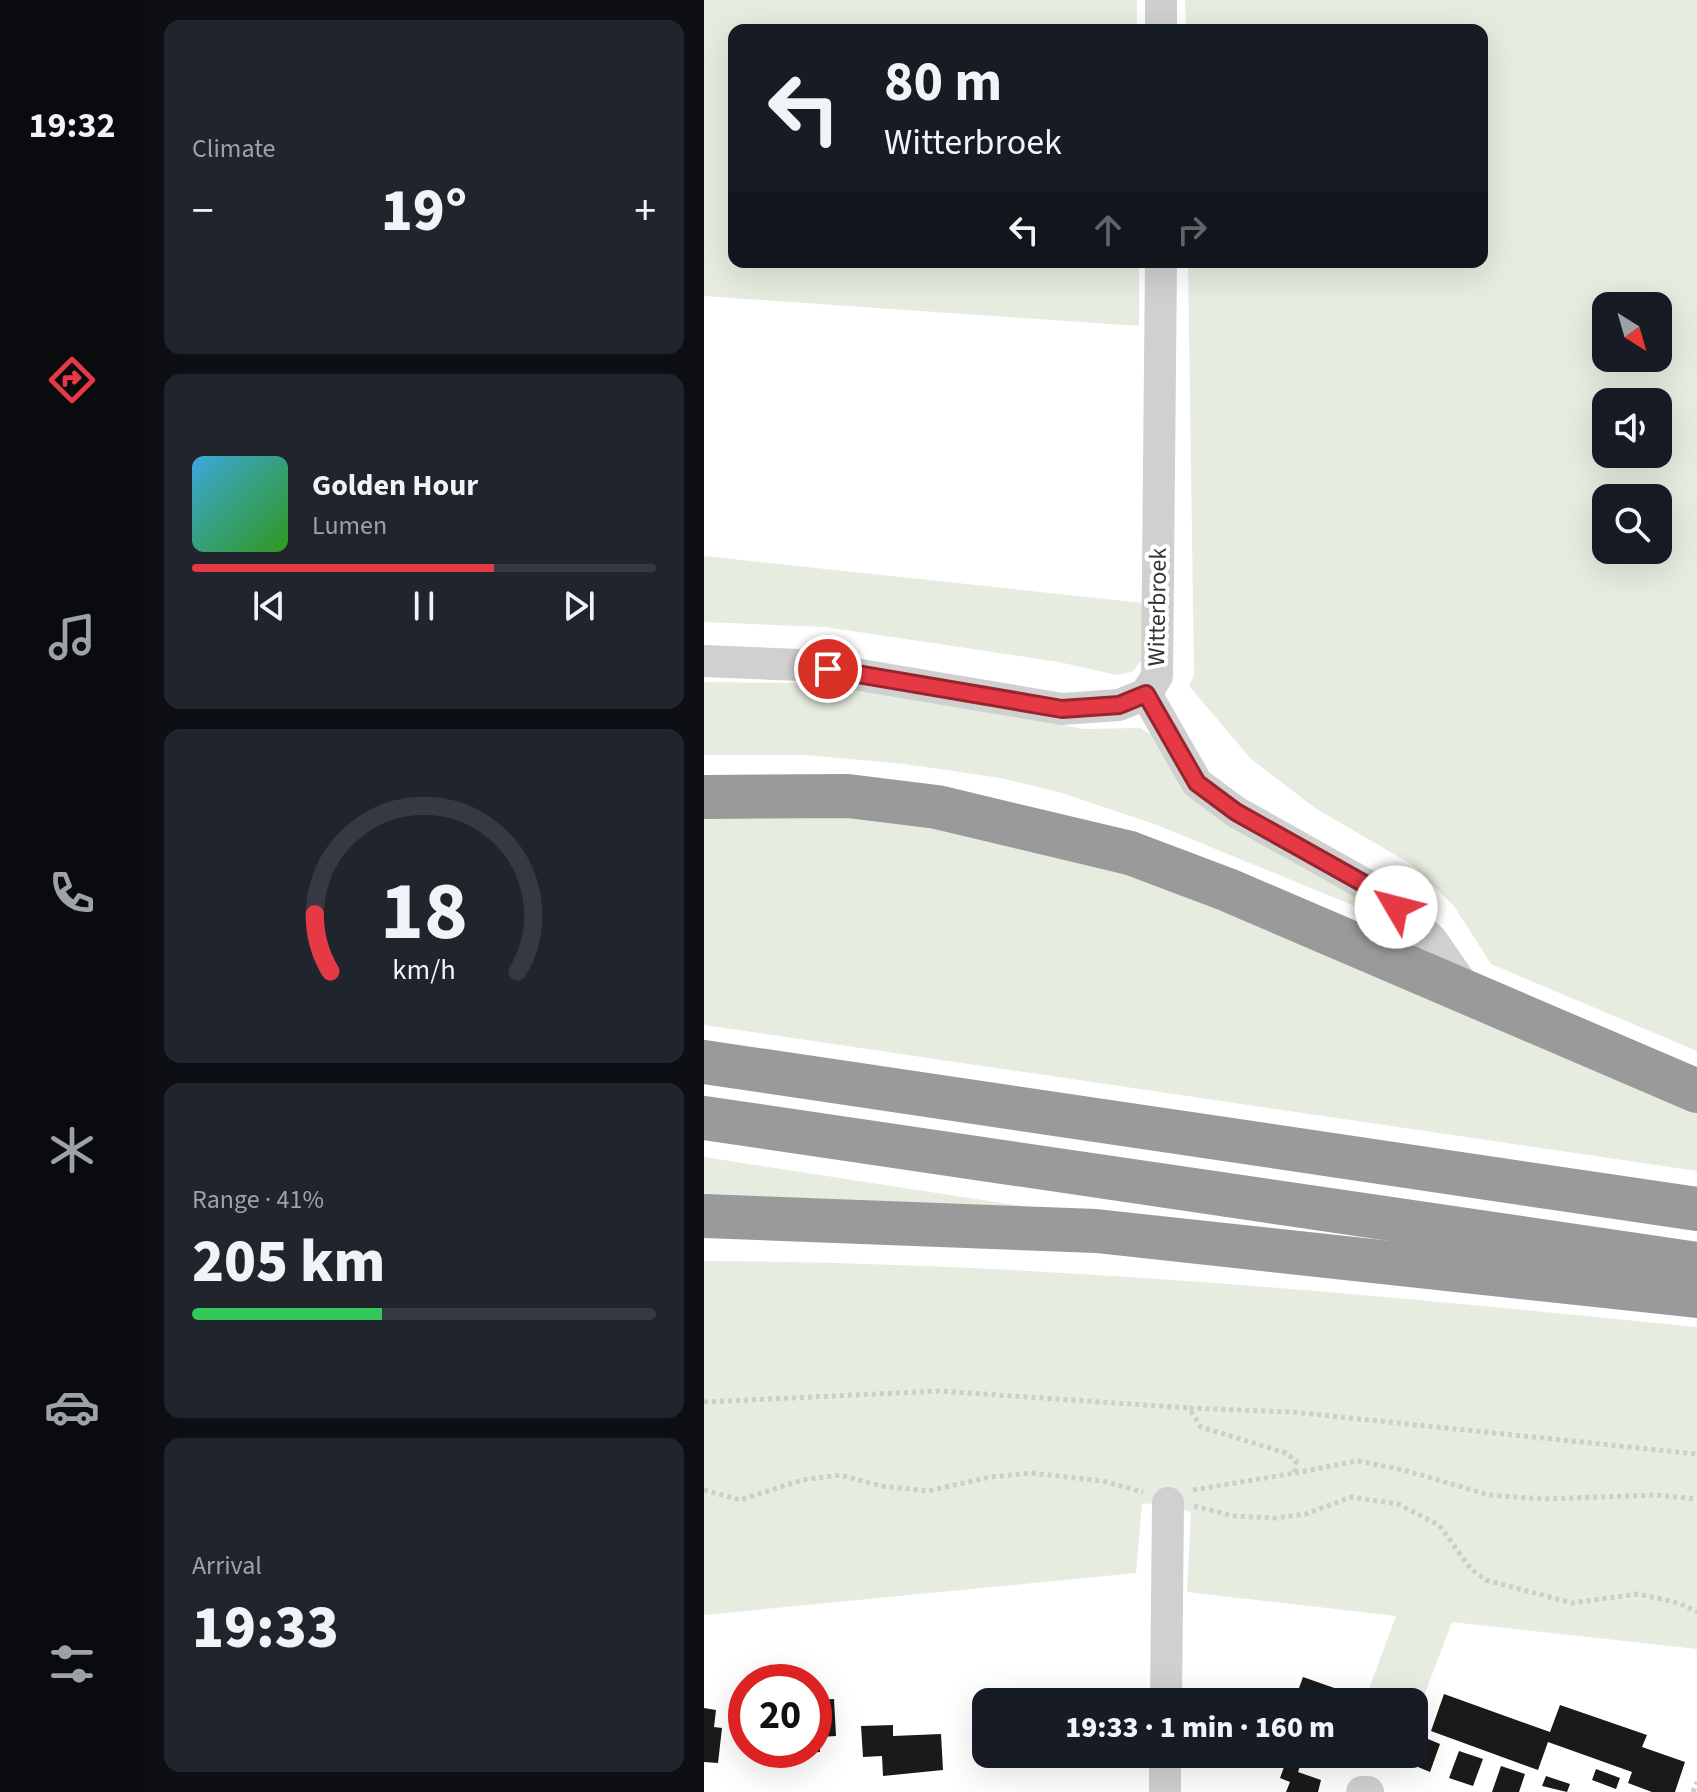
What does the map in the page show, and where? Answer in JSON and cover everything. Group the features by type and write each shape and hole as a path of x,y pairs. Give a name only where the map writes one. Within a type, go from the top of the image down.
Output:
{"highway":[{"path":"704,797 848,796 937,807 1130,853 1214,884 1697,1091"},
{"path":"704,1062 1697,1209"},
{"path":"704,1118 1697,1264"},
{"path":"704,1216 1096,1231 1697,1296"}],"street":[{"path":"1161,0 1161,24"},
{"name":"Witterbroek","path":"704,661 801,665 1062,709 1119,705 1146,694 1157,676 1161,268"},
{"path":"1146,694 1197,783 1236,812 1379,892 1431,939 1467,991"},
{"path":"1166,1688 1168,1503"},
{"path":"1165,1768 1165,1792"},
{"path":"1362,1792 1368,1792"}],"path":[{"path":"704,1402 939,1391 1292,1412 1697,1454"},
{"path":"1189,1408 1201,1427 1293,1456 1295,1473"},
{"path":"1168,1503 1169,1498 1180,1492 1358,1461 1404,1470 1489,1495 1543,1499 1656,1495 1697,1499"},
{"path":"704,1490 740,1500 802,1480 840,1475 881,1486 928,1491 990,1477 1031,1473 1103,1481 1138,1490 1168,1503 1201,1507 1234,1516 1276,1518 1306,1514 1351,1497 1398,1504 1420,1512 1439,1525 1471,1569 1486,1580 1572,1603 1638,1594 1679,1603 1697,1612"},
{"path":"1693,1792 1697,1782"}],"shaded area":[{"path":"704,0 1137,0 1137,24 728,24 728,268 1139,268 1139,326 704,296"},
{"path":"1185,0 1697,0 1697,1051 1491,964 1454,906 1411,864 1315,808 1251,759 1189,686 1194,675 1188,268 1488,268 1488,24 1186,24"},
{"path":"704,556 1143,603 1143,659 1132,672 1117,675 1059,662 825,627 704,622"},
{"path":"704,682 797,683 907,696 1084,729 1140,728 1166,744 1379,907 1406,940 1357,907 1157,825 1059,792 1000,778 905,764 806,755 704,755"},
{"path":"704,812 866,817 962,827 1035,845 1156,885 1697,1102 1697,1171 704,1025"},
{"path":"704,1157 1028,1207 704,1199"},
{"path":"704,1261 953,1267 1201,1282 1697,1327 1697,1649 1452,1622 1427,1688 1369,1688 1396,1616 1187,1592 1191,1512 1162,1503 1142,1504 1136,1573 704,1615"}],"building":[{"path":"1303,1677 1334,1688 1299,1688"},
{"path":"1444,1694 1550,1732 1560,1705 1647,1735 1642,1747 1685,1762 1675,1792 1652,1792 1628,1783 1632,1772 1548,1742 1538,1770 1431,1731"},
{"path":"832,1699 836,1736 832,1736"},
{"path":"704,1708 716,1710 714,1727 722,1728 718,1763 704,1762"},
{"path":"893,1725 893,1736 941,1734 943,1770 883,1776 882,1756 863,1757 861,1726"},
{"path":"1428,1739 1440,1744 1430,1772 1420,1768 1428,1768"},
{"path":"1459,1751 1483,1759 1473,1786 1449,1778"},
{"path":"1501,1766 1525,1774 1519,1792 1492,1792"},
{"path":"1284,1768 1299,1768 1298,1772 1321,1780 1318,1792 1286,1792 1290,1782 1280,1778"},
{"path":"1596,1769 1620,1778 1616,1789 1592,1780"},
{"path":"1546,1776 1570,1784 1567,1792 1542,1786"}],"route":[{"path":"828,669 1062,709 1119,705 1146,694 1173,736 1197,783 1236,812 1379,892 1396,907"}]}
